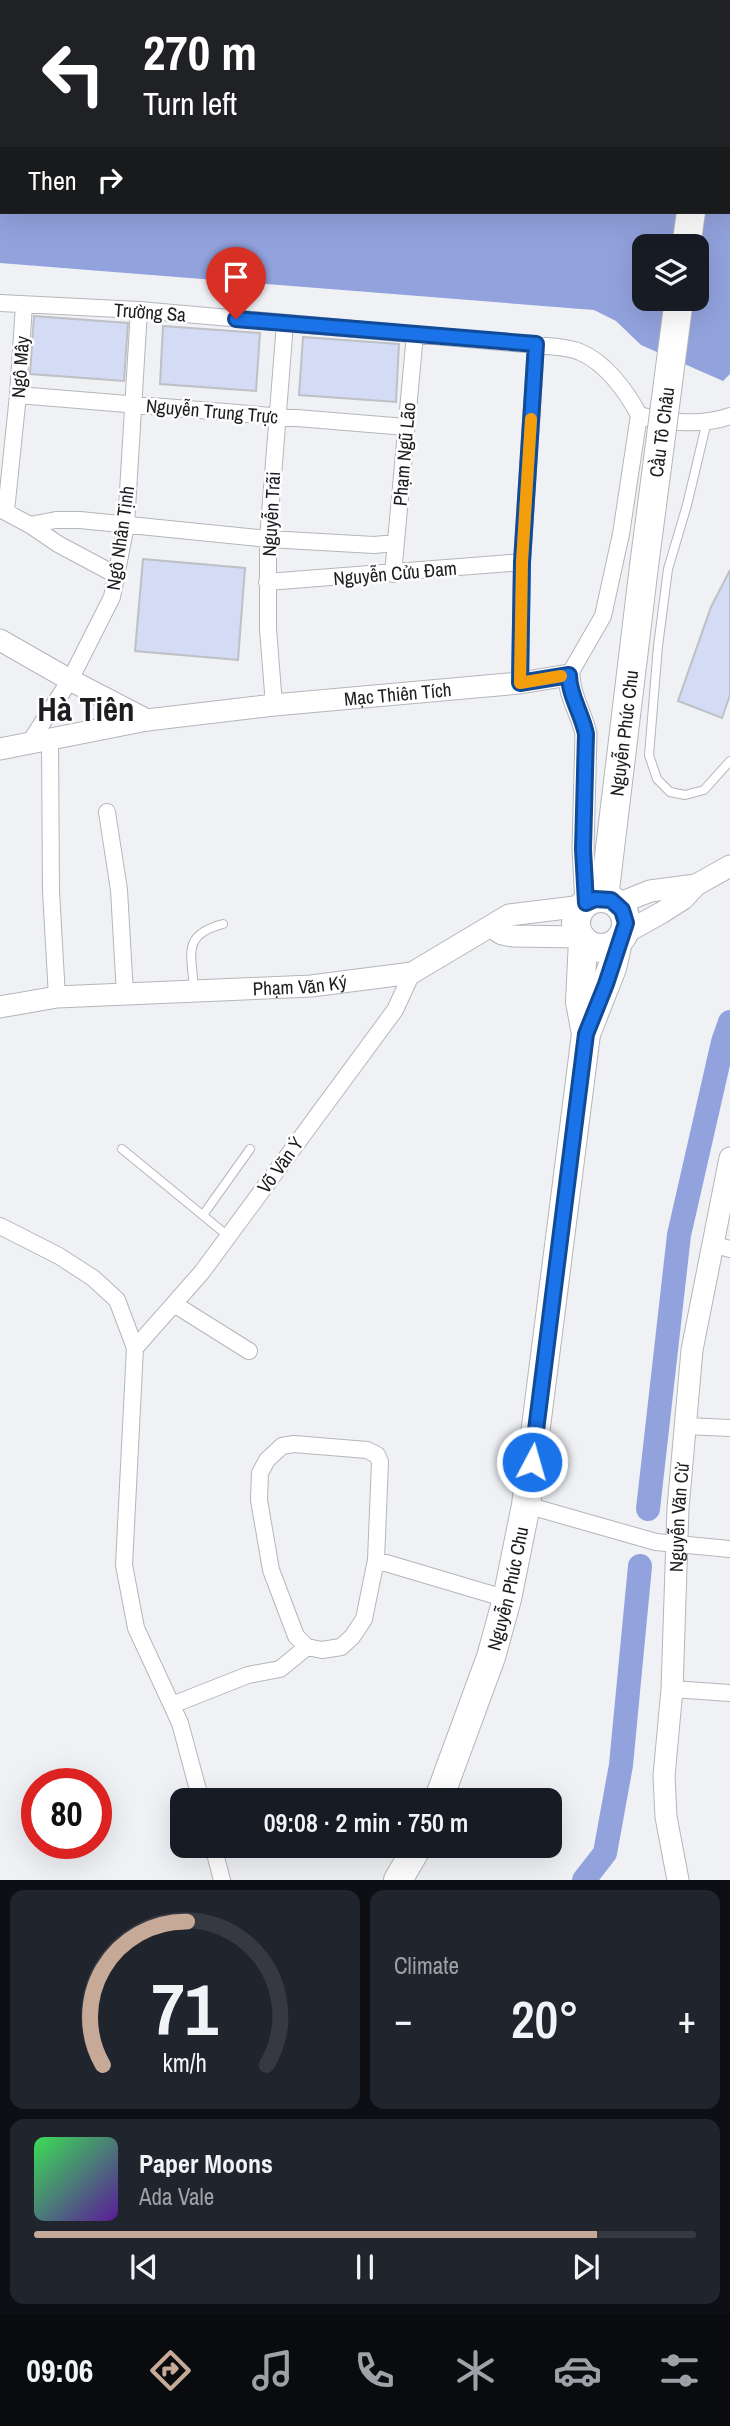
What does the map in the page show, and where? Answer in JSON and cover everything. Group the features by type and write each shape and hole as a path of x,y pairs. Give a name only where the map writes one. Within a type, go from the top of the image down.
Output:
{"highway":[{"path":"688,234 691,214"},
{"name":"Cầu Tô Châu","path":"644,566 677,311"},
{"name":"Nguyễn Phúc Chu","path":"597,903 651,604 644,566"},
{"path":"597,903 625,916 621,937 604,948 596,948 581,939 576,921 597,903"},
{"name":"Nguyễn Phúc Chu","path":"443,1788 475,1705 507,1599 526,1504 586,1034 621,937"},
{"name":"Nguyễn Phúc Chu","path":"581,939 580,1002 586,1034"},
{"path":"398,1880 411,1858"}],"street":[{"name":"Trường Sa","path":"0,303 139,310 536,344 578,351 597,361 632,402 639,415"},
{"name":"Ngô Mây","path":"3,510 18,395 24,305"},
{"name":"Ngô Nhân Tịnh","path":"28,744 70,680 112,597 126,525 139,310"},
{"name":"Nguyễn Trãi","path":"274,705 268,629 268,539 285,323"},
{"name":"Phạm Ngũ Lão","path":"393,574 415,334"},
{"path":"520,683 522,562 536,344"},
{"name":"Nguyễn Trung Trực","path":"18,395 406,427"},
{"path":"597,903 583,836 586,734 582,717 569,688 569,675 603,617 621,534 639,415 656,420 706,421 717,421 730,416"},
{"path":"3,510 116,575"},
{"path":"30,525 56,520 80,520 268,539 374,545 395,543"},
{"name":"Nguyễn Cửu Đam","path":"267,582 522,562"},
{"path":"0,640 147,720"},
{"name":"Mạc Thiên Tích","path":"0,749 147,720 274,705 520,683 569,675"},
{"path":"50,740 51,891 57,997"},
{"path":"107,812 119,890 125,994"},
{"path":"621,937 662,913 696,885 730,866"},
{"name":"Phạm Văn Ký","path":"0,1007 57,997 312,986 412,973 509,915 696,885"},
{"path":"491,927 502,934 513,936 581,939"},
{"name":"Võ Văn Ý","path":"135,1348 202,1272 395,1010 412,973"},
{"name":"Nguyễn Văn Cừ","path":"678,1880 666,1817 664,1776 673,1689 678,1508 692,1350 721,1246 730,1158"},
{"path":"0,1226 59,1256 93,1278 117,1300 135,1348 124,1565 136,1628 180,1723 198,1788"},
{"path":"174,1304 250,1351"},
{"path":"686,1426 730,1428"},
{"path":"294,1444 367,1450 377,1455 380,1462 376,1560 364,1619 352,1637 341,1647 322,1650 307,1647 296,1636 271,1570 259,1500 260,1473 267,1460 282,1446 294,1444"},
{"path":"526,1504 656,1542 730,1549"},
{"path":"376,1560 507,1599"},
{"path":"172,1705 248,1675 280,1669 307,1647"},
{"path":"673,1689 730,1693"},
{"path":"216,1858 222,1880"}],"lane":[{"path":"706,421 687,505 668,569 651,604 649,755 657,779 670,792 685,795 704,790 730,761"},
{"path":"194,990 192,945 197,936 208,928 223,924"},
{"path":"122,1149 228,1236"},
{"path":"203,1216 250,1149"}],"water":[{"path":"0,214 730,214 730,374 723,381 641,345 616,321 594,310 0,263"}],"building":[{"path":"34,316 128,323 124,381 30,374"},
{"path":"163,326 260,333 256,391 160,384"},
{"path":"303,337 399,344 396,402 299,395"},
{"path":"143,559 245,568 238,660 135,651"},
{"path":"730,570 730,695 722,718 678,701 711,607"}],"waterway":[{"path":"648,1509 679,1235 723,1042 730,1022"},
{"path":"584,1880 605,1853 621,1765 640,1566"}],"slow traffic":[{"path":"531,419 522,562 520,683 561,676"}],"district":[{"name":"Hà Tiên","path":"86,709"}],"route":[{"path":"236,319 536,344 522,562 520,683 569,675 569,688 582,717 586,734 583,849 586,903 595,899 611,900 622,910 626,923 625,933 618,942 612,968 586,1034 532,1462"}]}
